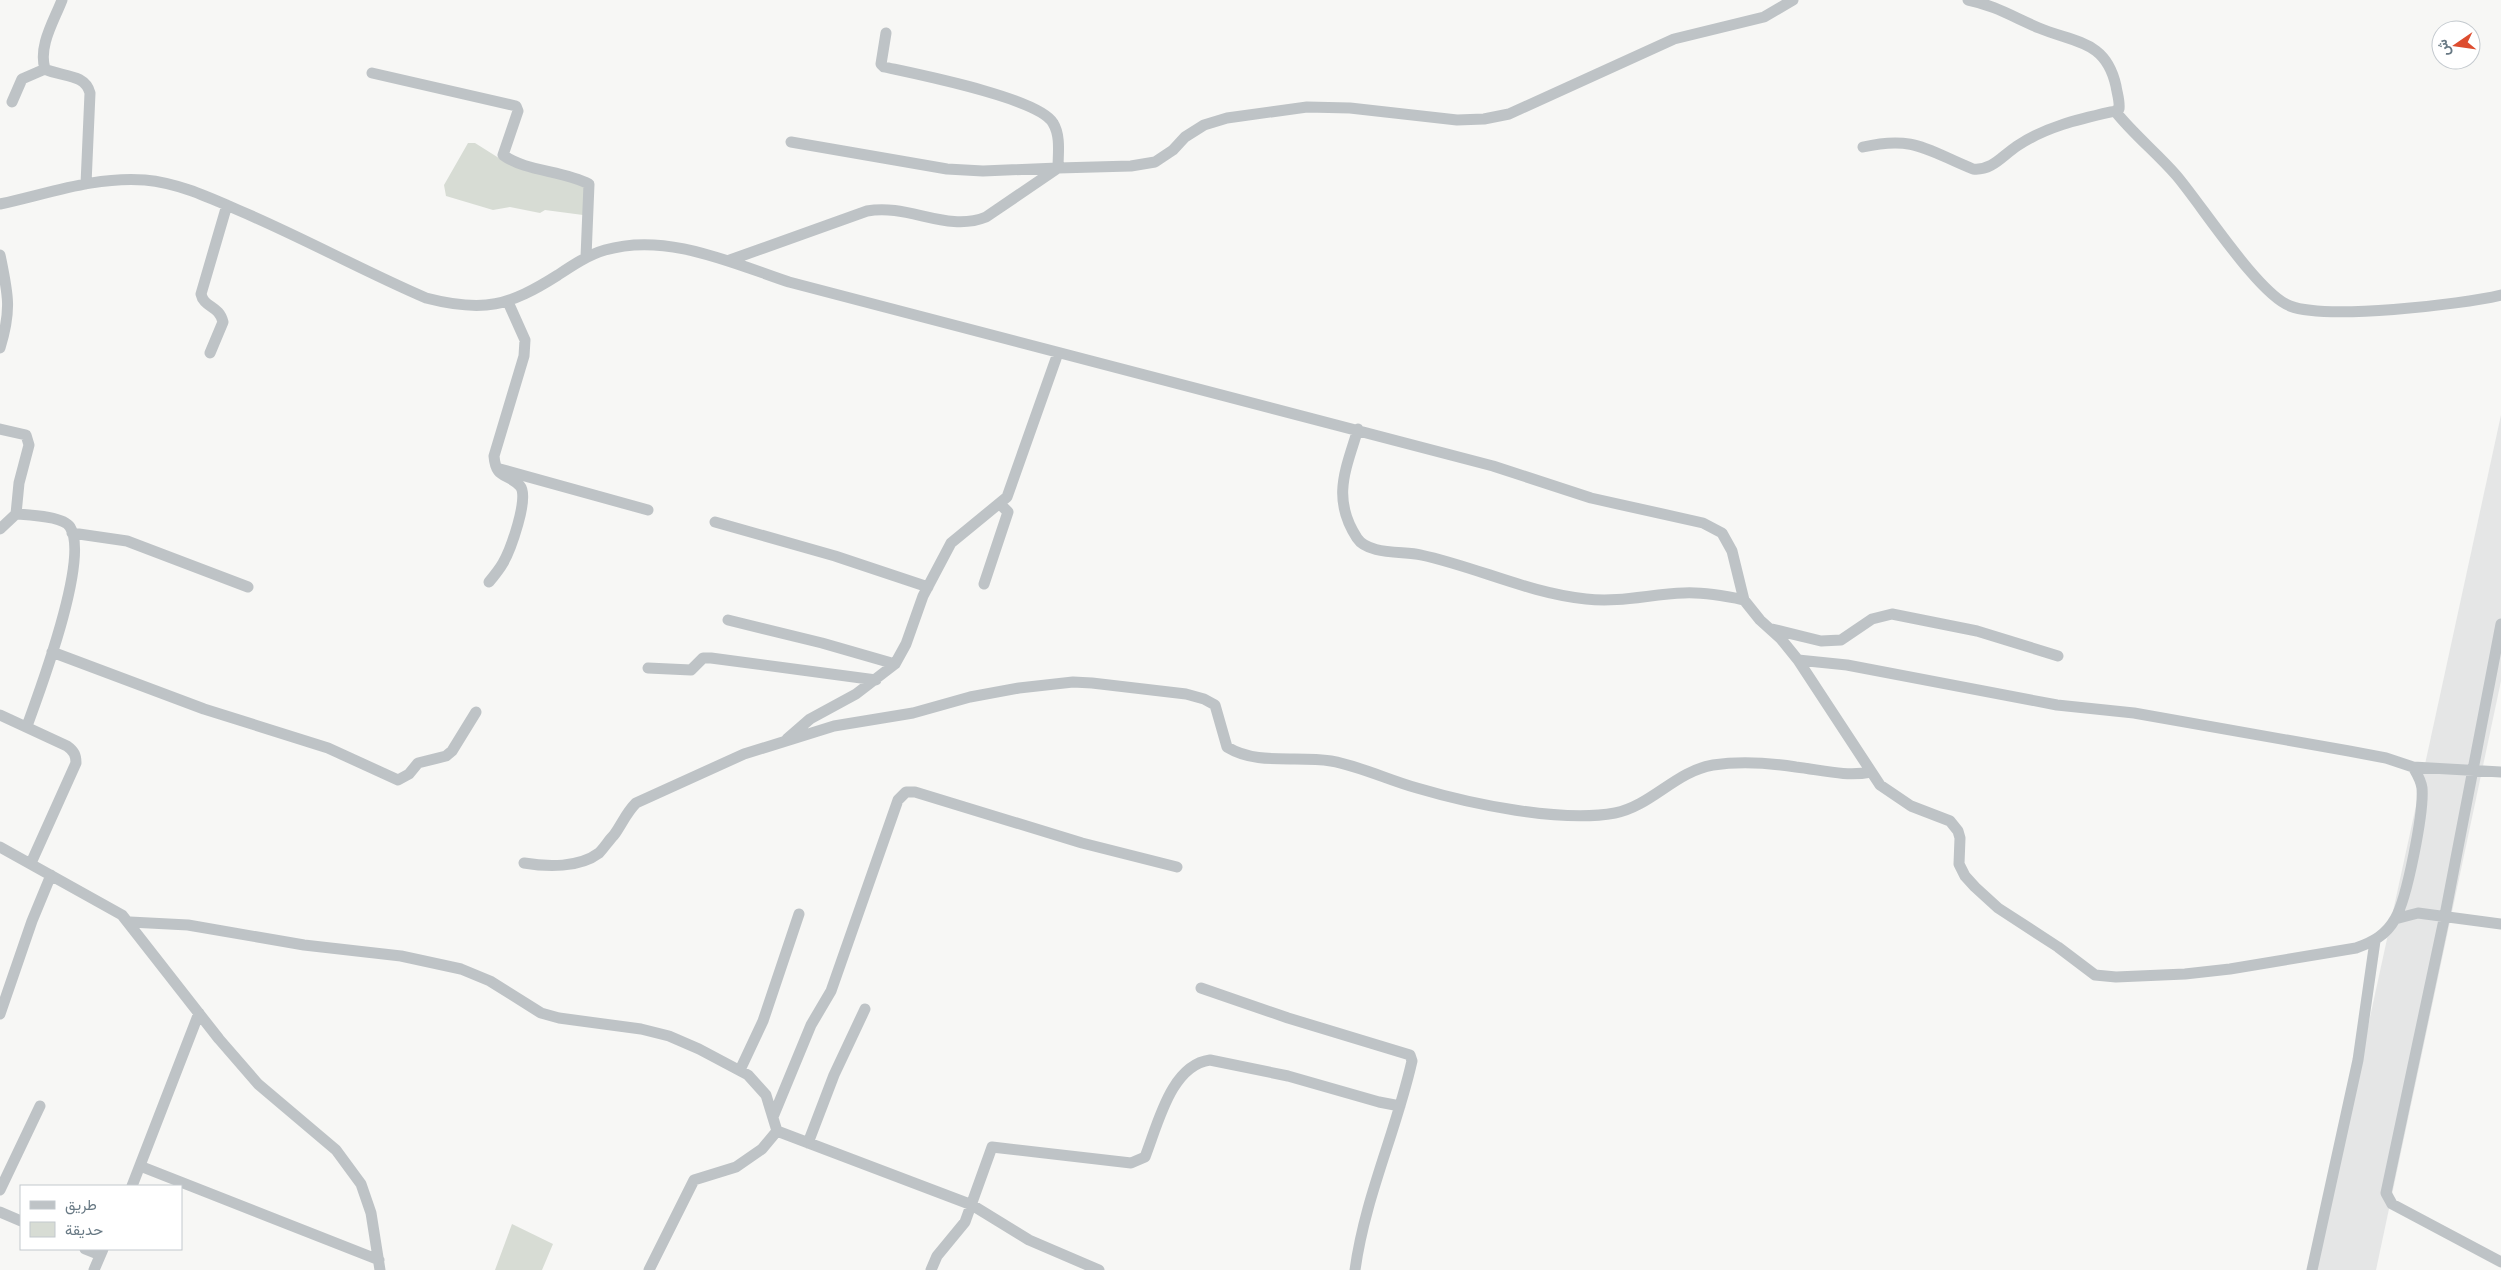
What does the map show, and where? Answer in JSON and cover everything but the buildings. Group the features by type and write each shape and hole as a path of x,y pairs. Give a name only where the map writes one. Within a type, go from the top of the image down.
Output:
{"street":[{"path":"46,69 43,54 62,0"},
{"path":"791,142 947,169 983,171 1131,166 1155,162 1173,150 1185,137 1204,125 1227,118 1307,107 1350,108 1457,120 1484,119 1509,114 1548,99 1674,39 1764,17 1794,0"},
{"path":"1863,147 1882,143 1914,143 1979,170 1993,165 2016,146 2042,131 2063,122 2115,111 2119,104 2113,74 2109,64 2095,50 2074,39 2041,29 2004,11 1968,0"},
{"path":"886,33 881,64 884,67 1001,97 1043,112 1049,117 1056,130 1058,168"},
{"path":"12,102 22,79 46,69 81,79 88,84 90,93 86,184"},
{"path":"372,73 516,106 518,111 503,155 514,162 577,178 589,184 586,257"},
{"path":"2115,111 2176,175 2257,280 2287,305 2300,309 2337,311 2450,303 2501,295"},
{"path":"730,260 867,211 883,208 900,209 952,222 976,221 986,217 1058,168"},
{"path":"0,204 86,184 145,180 193,191 228,205 426,298 454,305 475,307 508,302 537,288 586,257 605,249 629,245 682,248 730,260 789,282 1358,429 1493,466 1591,498 1703,523 1722,534 1727,541 1732,551 1738,583 1744,600 1798,660 1859,750 1880,785 1911,806 1950,820 1958,831 1960,838 1959,864 1965,876 1975,887 1998,908 2058,947 2095,975 2141,976 2230,970 2356,948 2376,941 2396,919 2415,849 2423,803 2422,786 2413,767"},
{"path":"210,353 223,322 217,309 204,302 200,294 228,205"},
{"path":"0,255 9,298 7,326 0,348"},
{"path":"489,582 503,564 513,540 524,492 520,486 500,474 495,468 495,447 524,356 526,340 508,302"},
{"path":"786,741 810,719 876,680 895,664 906,644 928,587 951,543 967,528 1000,504 1011,488 1058,353"},
{"path":"0,429 26,435 29,440 19,483 16,514 0,528"},
{"path":"1358,429 1342,483 1342,496 1351,526 1357,539 1364,545 1377,550 1420,555 1523,587 1584,599 1620,601 1683,593 1701,593 1744,600"},
{"path":"495,468 648,510"},
{"path":"984,584 1008,512 1000,504"},
{"path":"16,514 61,520 70,526 76,549 66,604 27,726"},
{"path":"715,522 835,556 928,587"},
{"path":"72,533 127,541 248,587"},
{"path":"1771,629 1831,642 1842,640 1872,619 1892,614 1956,626 2017,641 2058,656"},
{"path":"728,620 822,643 895,664"},
{"path":"2501,624 2473,772 2386,1193 2392,1204 2501,1262"},
{"path":"52,652 204,709 328,748 398,780 409,774 418,763 446,756 452,751 476,712"},
{"path":"648,668 691,670 703,658 711,658 876,680"},
{"path":"1798,660 1847,665 2056,705 2163,718 2358,753 2413,767 2473,772 2501,772"},
{"path":"524,863 546,867 580,861 598,853 615,833 627,812 649,796 744,754 834,726 913,713 995,692 1073,682 1166,692 1204,699 1216,705 1227,748 1237,754 1262,758 1331,761 1418,789 1460,799 1563,816 1596,816 1618,813 1638,804 1678,779 1712,765 1766,764 1848,775 1871,772"},
{"path":"0,715 67,746 74,751 76,758 76,763 32,863"},
{"path":"773,1117 811,1025 831,991 898,800 906,792 916,792 1082,843 1177,867"},
{"path":"0,847 32,863 122,915 130,922 199,1013 258,1084 336,1150 360,1184 371,1213 379,1265"},
{"path":"1,1008 32,921 51,875"},
{"path":"2396,919 2418,913 2501,924"},
{"path":"740,1070 763,1021 799,914"},
{"path":"2486,922 2501,915"},
{"path":"130,922 188,924 320,947 401,956 461,970 490,981 541,1013 559,1018 641,1029 669,1036 740,1070 758,1084 766,1095 777,1131"},
{"path":"2312,1270 2358,1060 2376,941"},
{"path":"1202,988 1288,1018 1410,1055 1412,1061 1400,1106 1360,1235 1355,1270"},
{"path":"808,1143 834,1074 865,1009"},
{"path":"132,1185 199,1013"},
{"path":"931,1270 937,1256 961,1230 972,1205 992,1147 1131,1163 1145,1156 1177,1080 1187,1069 1199,1061 1210,1060 1288,1076 1400,1106"},
{"path":"0,1190 40,1106"},
{"path":"777,1131 972,1205 1029,1240 1098,1270"},
{"path":"649,1270 694,1180 736,1167 762,1149 777,1131"},
{"path":"140,1166 379,1265"},
{"path":"0,1212 20,1221"},
{"path":"94,1270 102,1252"}],"shaded area":[{"path":"2501,415 2501,681 2376,1270 2315,1270"}],"green space":[{"path":"468,143 475,143 502,160 585,185 583,215 545,210 540,213 510,207 493,210 446,196 444,185"},
{"path":"512,1224 553,1244 542,1270 495,1270"}]}
